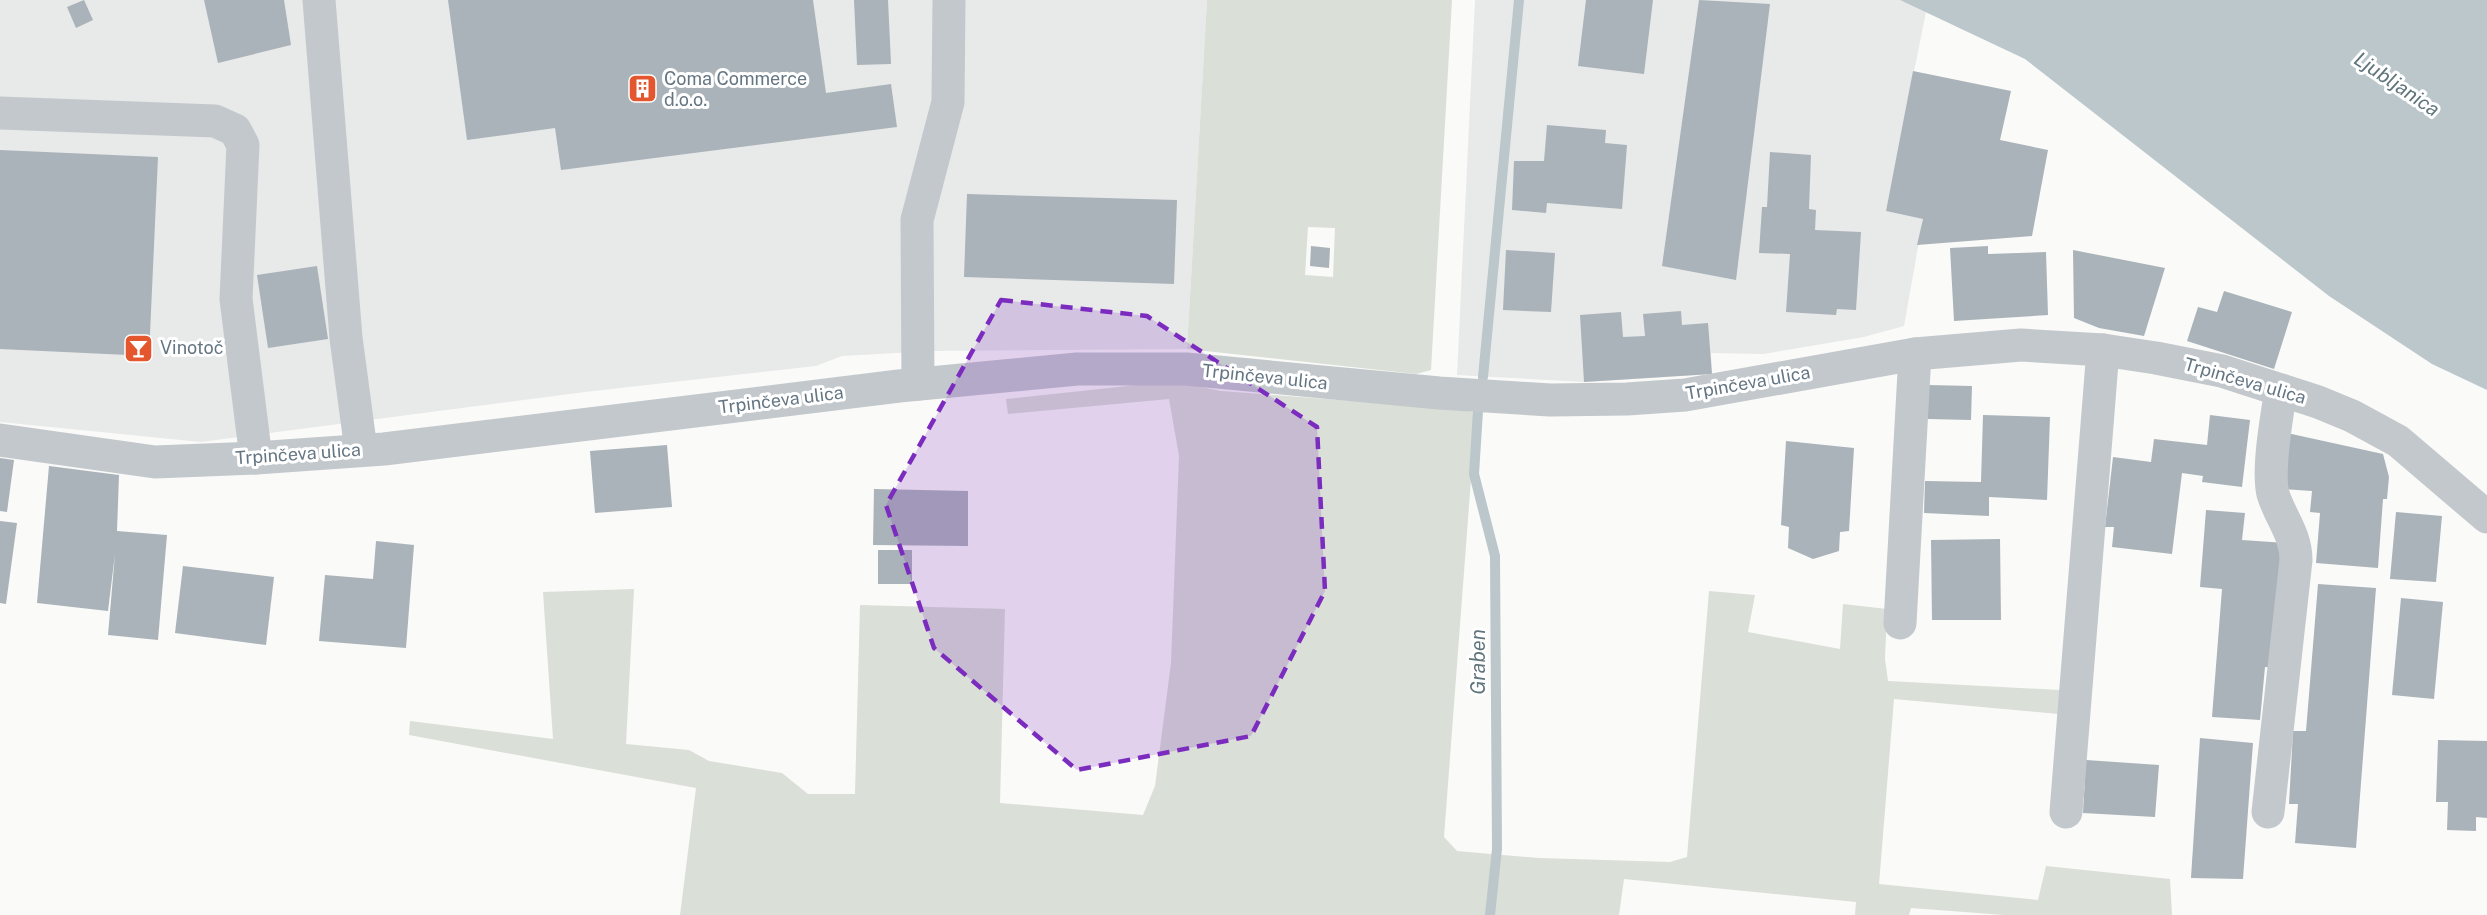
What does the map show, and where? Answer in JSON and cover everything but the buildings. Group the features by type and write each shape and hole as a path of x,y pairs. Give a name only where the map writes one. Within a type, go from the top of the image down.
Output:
{"street":[{"path":"319,0 346,338 361,450"},
{"path":"918,384 916,220 948,102 949,0"},
{"path":"0,113 215,121 235,130 243,145 236,299 256,458"},
{"name":"Trpinčeva ulica","path":"0,440 154,462 256,458 361,450 918,384 1077,369 1186,369 1450,394 1550,400 1628,399 1695,393 1915,354 2021,345 2103,350 2222,371 2352,416 2398,441 2487,517"},
{"path":"2066,812 2103,350"},
{"path":"1900,623 1915,354"},
{"path":"2268,812 2296,560 2291,532 2273,492 2281,390"}],"highlighted area":[{"path":"1001,300 1147,316 1317,427 1325,591 1251,736 1077,770 934,648 886,505"}],"shaded area":[{"path":"0,0 1207,0 1187,349 933,351 842,356 816,366 585,392 201,442 0,422"},
{"path":"1207,0 1452,0 1431,370 1416,374 1187,349","holes":["1308,227 1335,228 1333,277 1305,275"]},
{"path":"1475,0 1900,0 1926,12 1886,211 1923,219 1904,326 1864,337 1763,354 1711,353 1712,374 1584,382 1457,375"},
{"path":"1146,384 1192,385 1221,391 1461,409 1476,413 1444,837 1457,851 1539,858 1670,862 1687,857 1709,591 1755,595 1748,632 1840,649 1843,604 1887,609 1885,659 1888,681 2060,690 2058,714 1894,699 1879,884 2038,900 2046,866 2170,879 2172,915 2004,915 1911,908 1909,915 1855,915 1856,902 1624,879 1619,915 680,915 696,788 409,735 410,721 553,739 543,592 634,589 626,744 689,750 709,761 782,773 808,794 855,794 860,605 1005,609 1000,803 1143,815 1155,786 1171,663 1179,456 1169,399 1008,414 1006,399"}],"water":[{"name":"Ljubljanica","path":"1900,0 2487,0 2487,390 2432,364 2329,296 2025,59"}],"waterway":[{"path":"1483,377 1519,0"},
{"name":"Graben","path":"1478,411 1474,474 1495,556 1497,849 1490,915"}],"place":[{"name":"Coma Commerce d.o.o.","path":"643,89"},
{"name":"Vinotoč","path":"139,348"}]}
